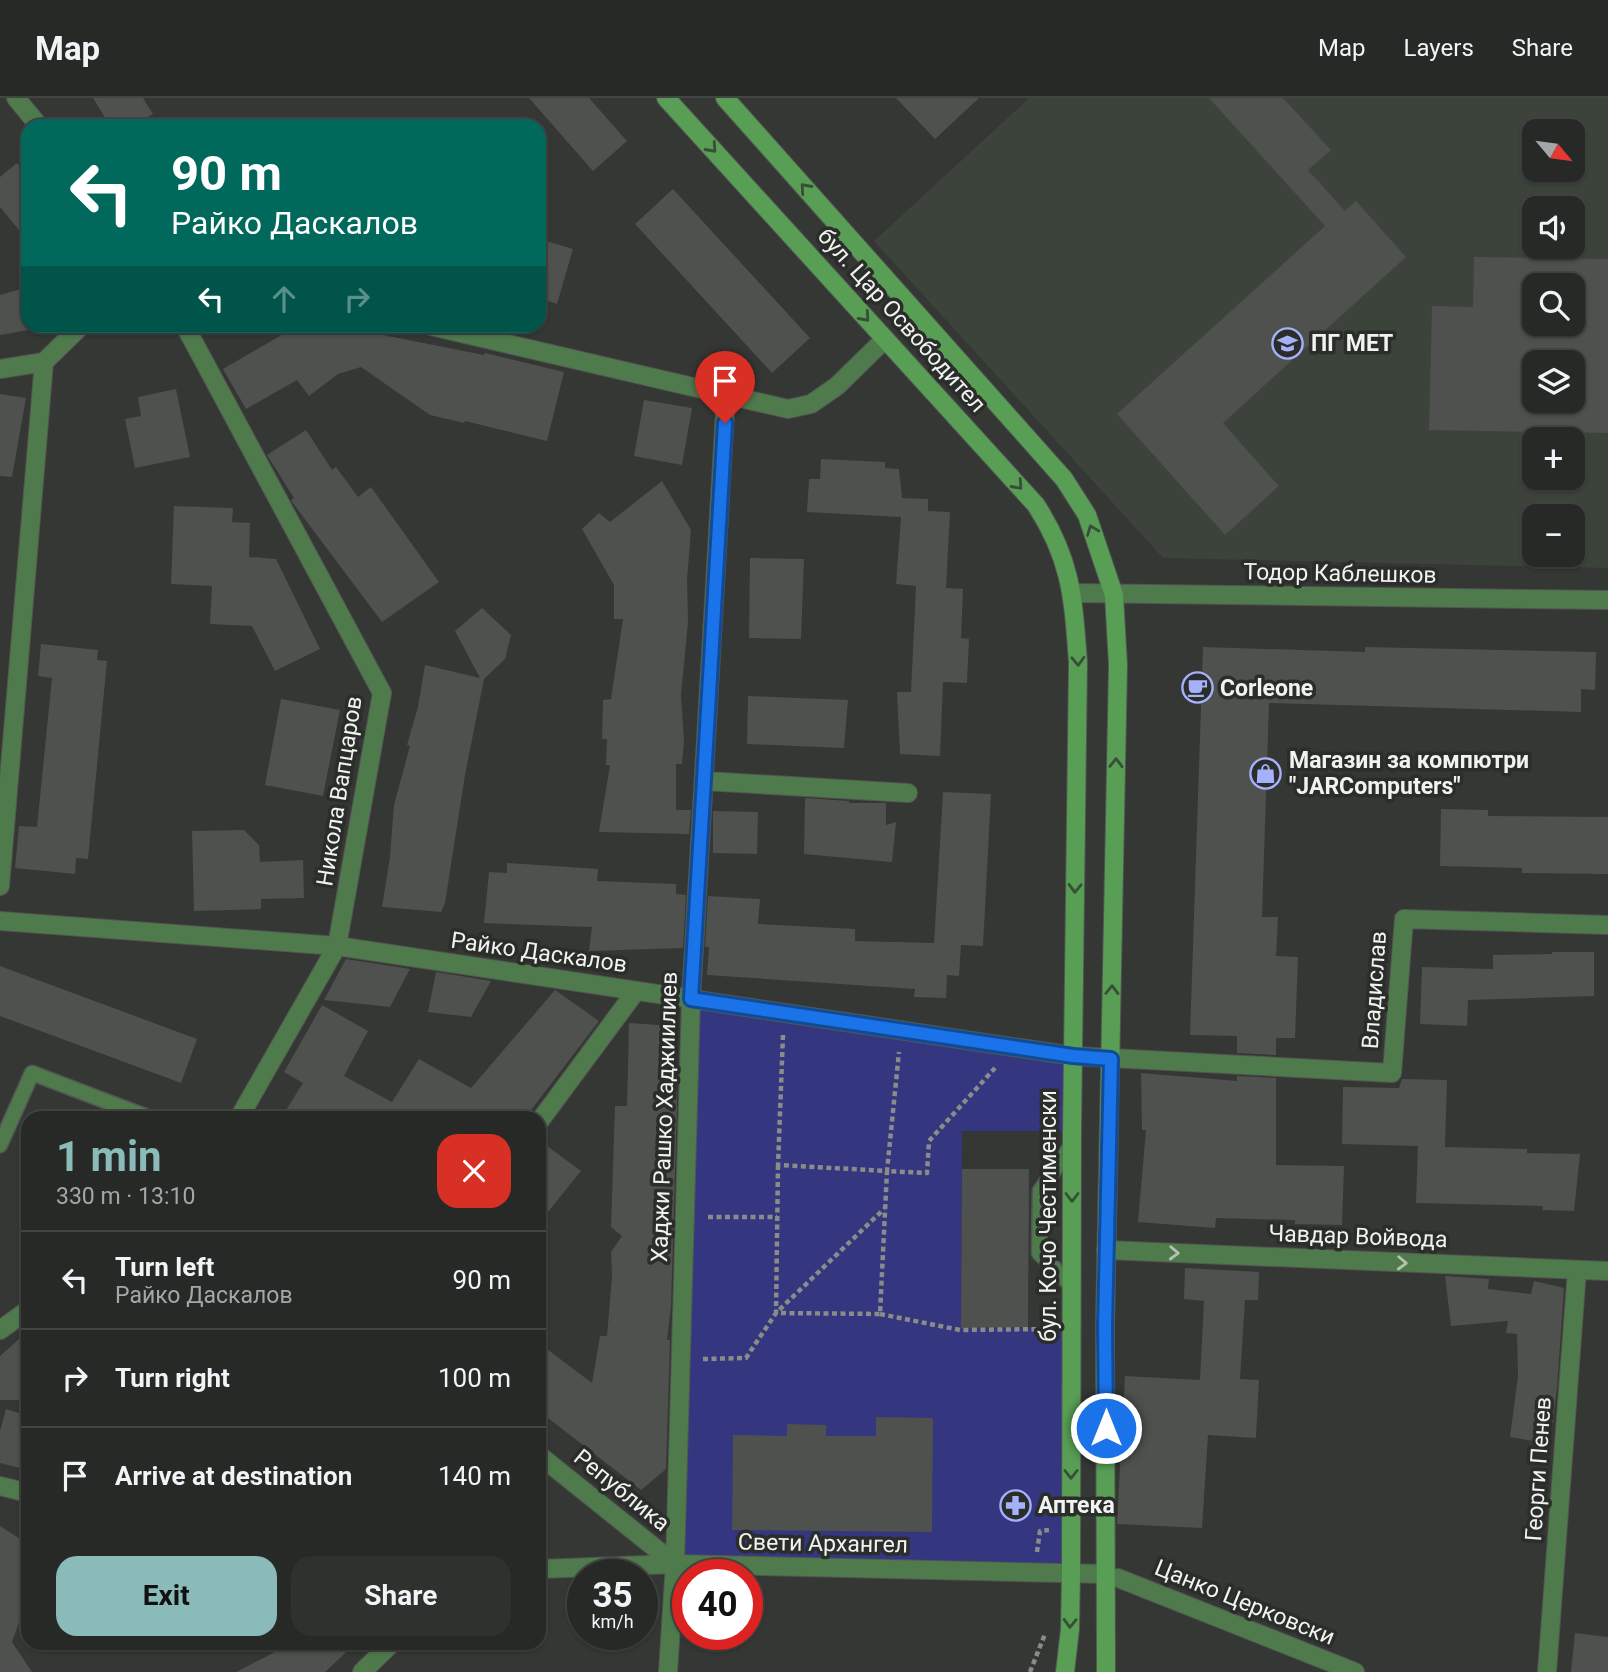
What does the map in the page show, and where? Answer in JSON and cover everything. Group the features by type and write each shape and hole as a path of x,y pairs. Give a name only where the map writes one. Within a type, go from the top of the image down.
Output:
{"street":[{"path":"16,98 33,119"},
{"name":"бул. Цар Освободител","path":"666,98 1036,505 1063,554 1072,593"},
{"name":"бул. Цар Освободител","path":"725,98 1064,479 1087,515 1114,595"},
{"path":"0,369 44,362 74,333"},
{"name":"Никола Вапцаров","path":"190,333 382,693 337,946 243,1111"},
{"path":"461,333 788,409 811,404 837,386 886,339"},
{"path":"0,886 8,707 44,362"},
{"name":"Хаджи Рашко Хаджиилиев","path":"675,1559 691,999 726,395"},
{"name":"Тодор Каблешков","path":"1072,593 1608,600"},
{"name":"бул. Кочо Честименски","path":"1065,1672 1070,1629 1071,1573 1072,1144 1078,662 1072,593"},
{"path":"1106,1672 1112,1576 1106,1250 1118,665 1114,595"},
{"path":"705,781 908,793"},
{"name":"Владислав","path":"1111,1059 1392,1073 1404,919 1608,925"},
{"name":"Райко Даскалов","path":"0,921 337,946 1073,1056 1111,1059"},
{"path":"546,1113 636,991"},
{"name":"Чавдар Войвода","path":"1106,1250 1608,1271"},
{"name":"Георги Пенев","path":"1547,1672 1577,1270"},
{"path":"0,1330 21,1315"},
{"name":"Република","path":"546,1461 672,1562"},
{"path":"0,1486 21,1491"},
{"name":"Свети Архангел","path":"546,1569 672,1564"},
{"name":"Свети Архангел","path":"763,1566 1112,1576"},
{"name":"Цанко Церковски","path":"1112,1576 1355,1672"},
{"name":"Хаджи Рашко Хаджиилиев","path":"668,1672 672,1610"},
{"path":"362,1672 385,1650"}],"lane":[{"path":"0,1145 32,1073 132,1111"},
{"path":"1072,1144 1040,1191 1039,1253 1072,1286"}],"path":[{"path":"776,1313 784,1013"},
{"path":"880,1314 887,1171 901,1030"},
{"path":"778,1165 927,1174 929,1142 1013,1047"},
{"path":"681,1359 746,1358 776,1313 885,1209"},
{"path":"685,1217 777,1217"},
{"path":"776,1313 880,1314 960,1330 1072,1327"}],"shaded area":[{"name":"ПГ МЕТ","path":"1029,98 1608,98 1608,568 1564,567 1585,567 1585,504 1522,504 1522,566 1163,558 874,241"},
{"path":"691,999 1073,1056 1072,1131 962,1131 961,1328 1072,1327 1071,1573 763,1566 763,1559 675,1559"}],"building":[{"path":"93,98 143,98 153,114 145,119 106,119"},
{"path":"529,98 589,98 627,141 593,171"},
{"path":"896,98 979,98 935,139"},
{"path":"1209,98 1283,98 1331,150 1308,170 1345,211 1356,201 1406,257 1223,423 1279,486 1225,535 1117,414 1325,226"},
{"path":"17,163 21,168 21,232 0,207 0,177"},
{"path":"673,189 810,338 772,373 635,224"},
{"path":"546,241 573,249 557,304 546,300"},
{"path":"1474,257 1608,259 1608,433 1585,433 1585,427 1522,427 1522,432 1429,430 1432,306 1473,307"},
{"path":"21,289 21,331 0,335 0,295"},
{"path":"285,333 373,333 484,355 485,353 564,372 547,441 430,415 361,367 338,374 309,396 297,380 246,409 223,369"},
{"path":"176,389 190,457 135,468 125,419 141,416 138,397"},
{"path":"0,394 26,398 12,477 0,476"},
{"path":"644,400 692,408 682,465 634,456"},
{"path":"306,430 332,470 336,467 358,497 371,487 439,582 382,622 292,502 294,498 267,455"},
{"path":"821,459 885,462 885,468 899,469 902,498 928,499 928,511 950,512 946,588 963,589 961,638 969,639 967,683 943,682 940,756 900,754 897,692 911,692 916,586 896,584 901,517 807,512 809,479 820,479"},
{"path":"662,481 691,530 687,581 688,622 681,695 684,741 682,764 676,764 676,810 691,810 689,834 599,832 610,765 606,765 607,739 602,739 603,700 611,699 623,619 614,619 614,585 582,529 599,513 610,522"},
{"path":"174,506 233,508 232,522 250,523 249,557 276,559 320,649 275,671 252,626 210,624 212,586 171,584"},
{"path":"750,558 804,559 801,639 749,638"},
{"path":"482,608 511,635 505,659 484,679 465,775 445,903 441,912 382,907 390,857 394,805 410,746 407,745 418,707 425,665 480,678 455,631"},
{"path":"41,644 98,650 97,660 107,661 88,859 76,858 75,874 15,868 19,826 37,827 52,678 38,676"},
{"path":"1203,647 1365,652 1365,647 1596,652 1595,690 1581,689 1581,712 1269,703 1262,917 1278,917 1276,956 1298,957 1295,1038 1276,1038 1276,1055 1237,1053 1237,1036 1190,1035"},
{"path":"748,696 848,700 844,748 747,744"},
{"path":"281,699 340,710 323,796 265,785"},
{"path":"943,792 991,794 983,946 961,945 959,976 947,975 946,998 914,997 915,989 707,975 709,947 705,947 708,896 760,899 758,924 855,929 855,941 934,943"},
{"path":"805,798 849,803 886,803 886,825 896,822 892,862 804,854"},
{"path":"1441,809 1488,810 1488,816 1608,817 1608,874 1522,873 1522,868 1440,866"},
{"path":"713,811 758,812 757,854 713,853"},
{"path":"244,830 259,845 260,862 303,860 304,898 261,899 261,909 194,911 192,831"},
{"path":"507,863 598,869 597,881 676,884 676,894 686,895 683,948 589,951 592,927 484,923 489,872 507,873"},
{"path":"1594,952 1594,996 1468,1000 1467,1026 1420,1024 1422,967 1493,969 1493,955"},
{"path":"346,959 410,969 390,1007 324,1000"},
{"path":"0,966 197,1039 181,1083 0,1016"},
{"path":"436,972 491,981 471,1017 428,1012"},
{"path":"555,990 599,1021 530,1111 285,1111 303,1083 284,1072 322,1005 368,1031 344,1076 392,1102 419,1059 471,1088"},
{"path":"629,1023 674,1026 677,1107 671,1306 667,1340 670,1340 666,1469 641,1490 546,1416 546,1348 592,1383 600,1336 607,1336 612,1276 611,1252 622,1236 611,1227 615,1106 627,1106"},
{"path":"1141,1073 1237,1081 1237,1076 1276,1078 1276,1165 1344,1166 1342,1225 1295,1224 1295,1220 1216,1218 1215,1228 1138,1222 1146,1130 1142,1130"},
{"path":"1402,1079 1447,1080 1445,1147 1527,1149 1527,1153 1580,1154 1574,1211 1542,1210 1543,1206 1416,1203 1418,1146 1342,1144 1343,1087 1399,1088"},
{"path":"546,1145 581,1171 546,1214"},
{"path":"962,1169 1029,1169 1028,1327 961,1328"},
{"path":"1185,1268 1259,1272 1258,1300 1245,1300 1240,1379 1259,1380 1256,1438 1208,1435 1202,1528 1117,1524 1125,1376 1200,1380 1204,1301 1184,1299"},
{"path":"1445,1276 1489,1279 1488,1289 1531,1294 1534,1281 1564,1288 1550,1444 1510,1437 1518,1376 1517,1334 1506,1333 1508,1321 1451,1326"},
{"path":"21,1337 20,1400 0,1400 0,1356"},
{"path":"6,1409 21,1414 21,1468 0,1463 0,1431"},
{"path":"876,1417 933,1418 932,1532 732,1530 733,1435 787,1436 787,1424 826,1425 826,1436 876,1436"},
{"path":"0,1526 21,1540 21,1617 12,1642 32,1672 0,1672"},
{"path":"1575,1633 1608,1637 1608,1672 1571,1672"},
{"path":"279,1650 349,1650 325,1672 236,1672"}],"place":[{"name":"ПГ МЕТ","path":"1288,343"},
{"name":"Corleone","path":"1197,688"},
{"name":"Магазин за компютри \"JARComputers\"","path":"1266,773"},
{"name":"Аптека","path":"1015,1505"}],"route":[{"path":"725,423 691,999 1073,1056 1111,1059 1106,1250 1106,1428"}]}
